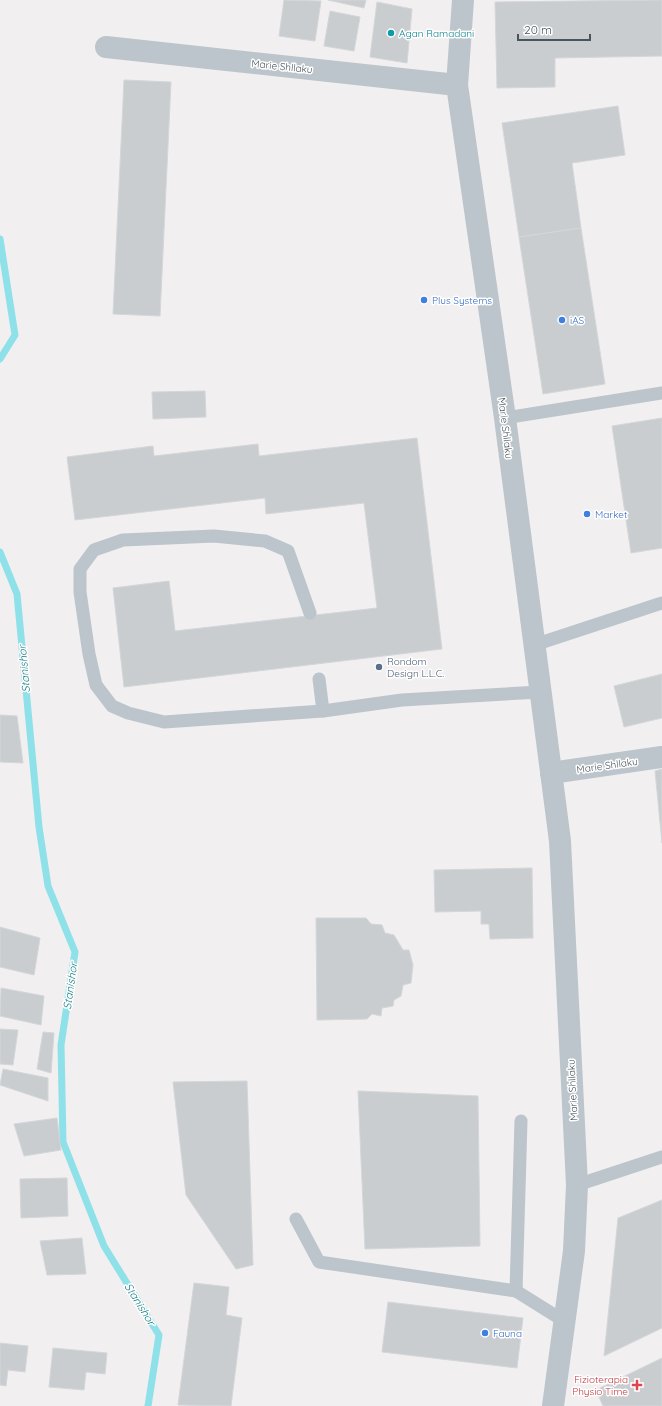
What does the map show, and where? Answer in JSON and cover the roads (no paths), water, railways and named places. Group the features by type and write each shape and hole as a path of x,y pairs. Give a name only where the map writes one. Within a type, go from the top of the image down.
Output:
{"street":[{"name":"Marie Shllaku","path":"463,0 457,85 506,418 560,841 577,1186 574,1251 553,1406"},
{"name":"Marie Shllaku","path":"106,47 457,85"},
{"name":"Marie Shllaku","path":"551,773 662,757"}],"lane":[{"path":"506,418 662,393"},
{"path":"310,613 288,551 265,541 214,536 123,540 94,550 80,569 80,592 83,618 96,685 112,706 128,713 164,722 323,711 402,700 540,692"},
{"path":"534,645 662,603"},
{"path":"319,679 323,711"},
{"path":"516,1291 521,1121"},
{"path":"577,1186 662,1157"},
{"path":"296,1219 319,1262 516,1291 564,1321"}],"waterway":[{"name":"Stanishor","path":"0,239 15,335 0,359"},
{"name":"Stanishor","path":"0,552 17,594 39,827 48,886 75,952 61,1045 63,1142 104,1246 159,1335 148,1406"}],"place":[{"name":"Agan Ramadani","path":"391,33"},
{"name":"Plus Systems","path":"424,300"},
{"name":"iAS","path":"562,320"},
{"name":"Market","path":"587,514"},
{"name":"Rondom Design L.L.C.","path":"379,667"},
{"name":"Fauna","path":"485,1333"},
{"name":"Fizioterapia Physio Time","path":"637,1385"}]}
